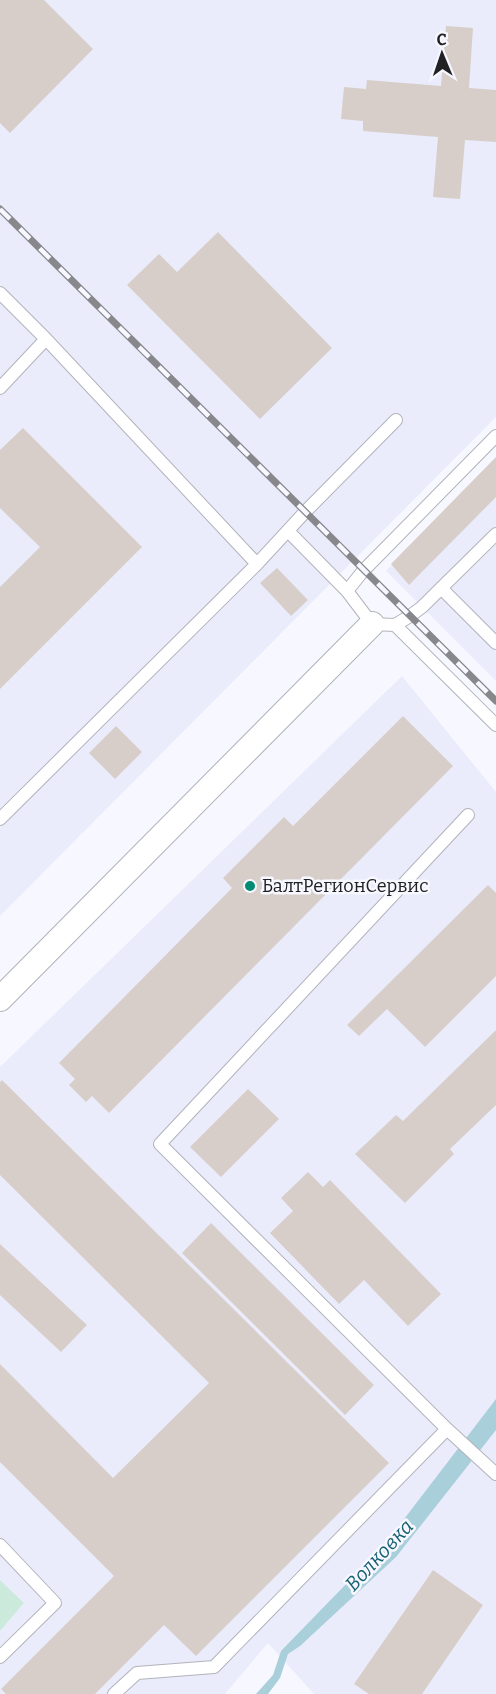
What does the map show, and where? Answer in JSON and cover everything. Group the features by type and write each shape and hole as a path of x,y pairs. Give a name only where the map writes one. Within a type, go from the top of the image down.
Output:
{"street":[{"path":"0,999 384,624"}],"lane":[{"path":"0,292 257,564"},
{"path":"0,388 46,339"},
{"path":"0,819 257,564 396,420"},
{"path":"347,591 363,571 496,436"},
{"path":"288,531 347,591 496,725"},
{"path":"384,624 416,611 496,534"},
{"path":"441,588 496,643"},
{"path":"468,815 159,1144 447,1429 496,1474"},
{"path":"114,1694 137,1673 214,1667 447,1429"},
{"path":"0,1545 55,1603 0,1657"}],"shaded area":[{"path":"0,0 496,0 496,417 0,916"},
{"path":"496,457 496,681 386,571"},
{"path":"402,676 496,792 496,1694 314,1694 268,1643 225,1694 0,1694 0,1631 24,1603 0,1580 0,1067"}],"green space":[{"path":"0,1580 24,1603 0,1631"}],"water":[{"name":"Волковка","path":"496,1399 496,1430 396,1557 300,1646 288,1654 280,1678 268,1694 256,1694 273,1675 281,1651 385,1544"}],"building":[{"path":"0,0 44,0 93,49 10,133 0,123"},
{"path":"446,26 473,28 469,88 496,90 496,142 465,140 460,199 433,197 438,137 363,131 363,121 341,119 344,87 366,89 367,80 441,86"},
{"path":"218,232 332,348 260,419 127,285 159,254 177,272"},
{"path":"23,428 142,547 0,689 0,587 40,547 0,508 0,450"},
{"path":"496,457 496,497 409,585 391,564"},
{"path":"277,568 308,600 291,616 260,583"},
{"path":"403,716 453,766 109,1113 92,1096 86,1102 69,1085 75,1079 59,1063 232,888 223,878 284,817 293,826"},
{"path":"116,726 142,752 115,779 89,753"},
{"path":"488,885 496,893 496,976 425,1047 387,1009 359,1036 347,1025"},
{"path":"496,1030 496,1105 450,1149 454,1154 405,1203 355,1154 396,1115 403,1121"},
{"path":"2,1080 389,1463 196,1656 164,1625 95,1694 6,1694 1,1689 114,1576 0,1462 0,1364 113,1478 209,1383 0,1175 0,1082"},
{"path":"248,1089 279,1119 221,1177 190,1147"},
{"path":"308,1172 323,1187 330,1180 441,1294 408,1326 364,1280 339,1304 270,1233 293,1211 281,1198"},
{"path":"211,1223 374,1385 345,1415 182,1253"},
{"path":"0,1244 87,1325 61,1352 0,1295"},
{"path":"433,1570 483,1605 422,1694 369,1694 354,1684"}],"railway":[{"path":"0,209 496,701"}],"place":[{"name":"БалтРегионСервис","path":"250,886"}]}
